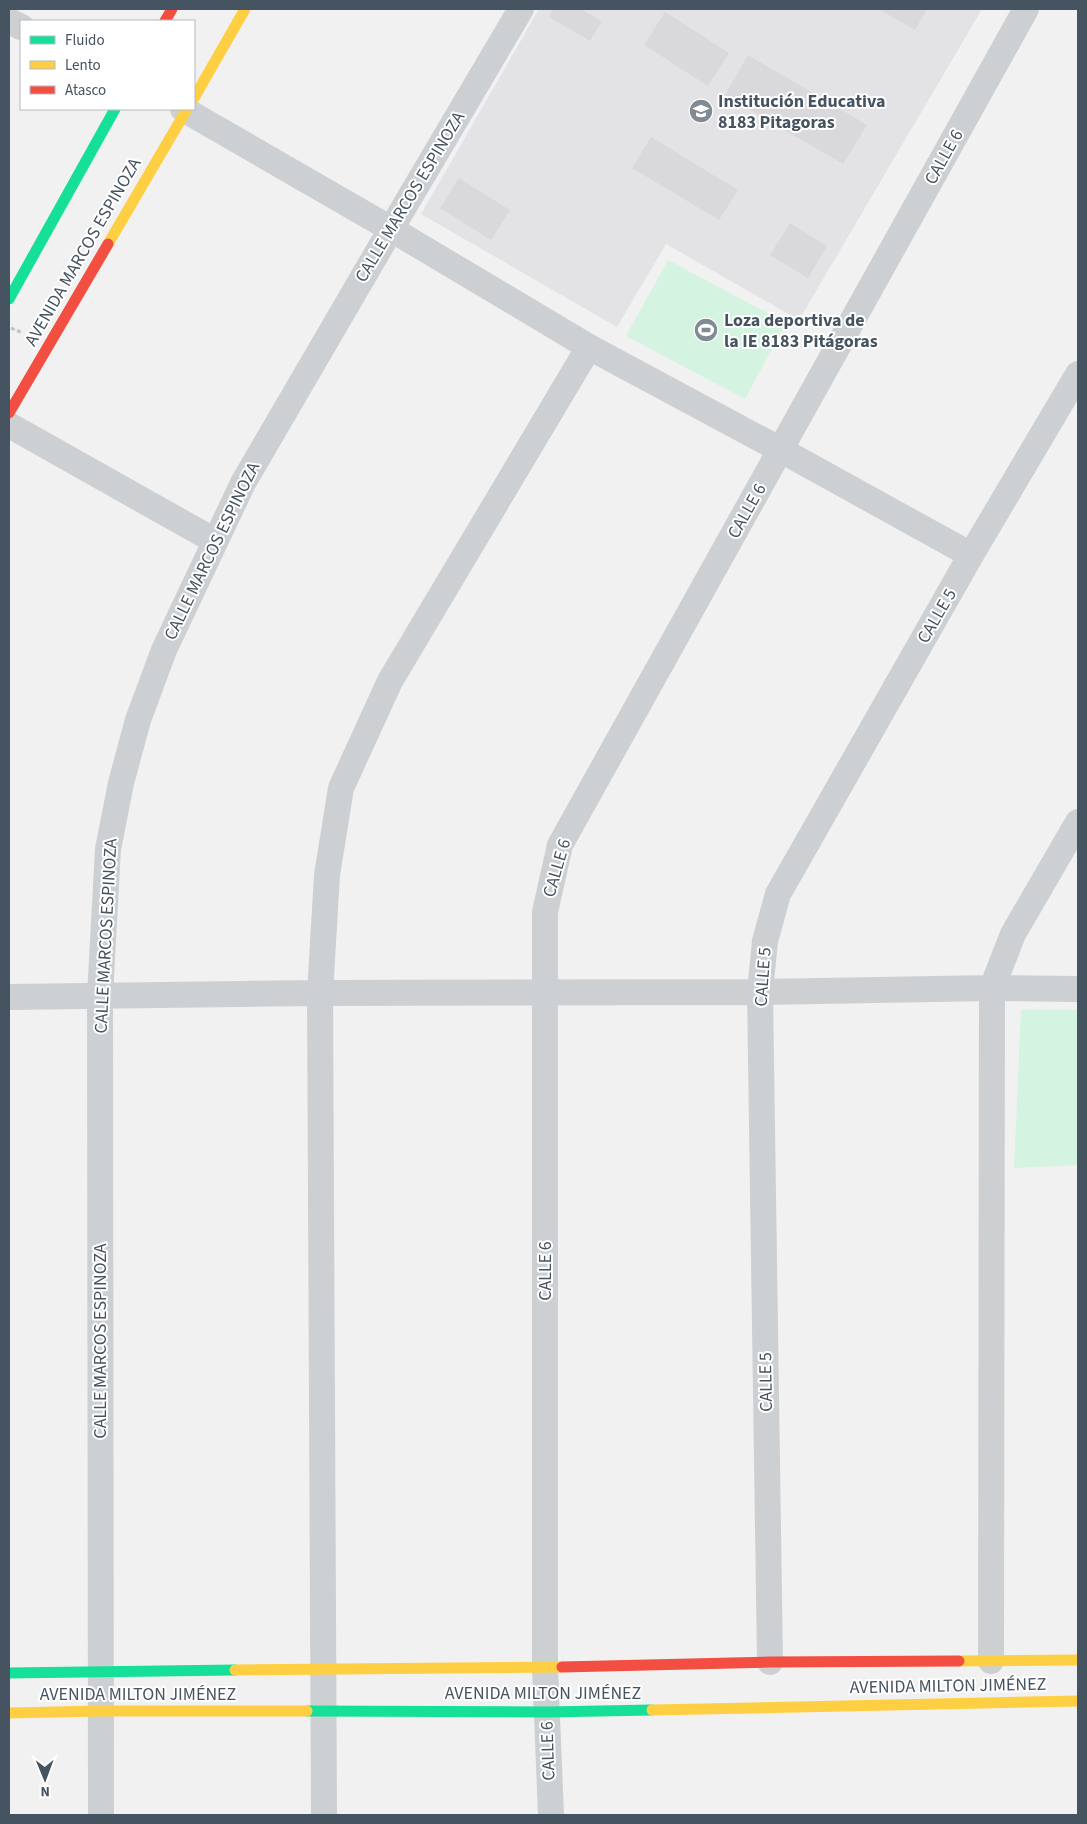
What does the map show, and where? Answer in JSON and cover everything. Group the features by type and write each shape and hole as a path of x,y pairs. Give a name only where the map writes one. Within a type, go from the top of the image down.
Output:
{"street":[{"path":"166,20 172,9"},
{"name":"AVENIDA MARCOS ESPINOZA","path":"195,94 245,9"},
{"name":"CALLE MARCOS ESPINOZA","path":"101,1815 100,996 108,849 121,783 138,720 164,650 243,483 391,228 522,9"},
{"name":"CALLE 6","path":"550,1815 545,1667 545,912 560,846 1026,9"},
{"path":"9,299 114,110"},
{"name":"AVENIDA MARCOS ESPINOZA","path":"9,413 186,110"},
{"path":"195,110 589,347 781,450 971,556"},
{"path":"324,1815 320,992 327,875 342,788 390,681 589,347"},
{"name":"CALLE 5","path":"770,1662 760,992 765,941 778,894 971,556 1070,406 1078,374"},
{"path":"9,425 215,541"},
{"path":"991,1661 992,988 1013,934 1078,822"},
{"path":"9,997 320,992 760,992 992,988 1078,989"},
{"name":"AVENIDA MILTON JIMÉNEZ","path":"9,1673 545,1667 770,1662 1078,1660"},
{"name":"AVENIDA MILTON JIMÉNEZ","path":"9,1713 100,1711 546,1712 1078,1701"}],"shaded area":[{"name":"Institución Educativa 8183 Pitagoras","path":"539,9 982,9 799,320 666,244 617,327 421,214"}],"green space":[{"name":"Loza deportiva de la IE 8183 Pitágoras","path":"668,260 786,323 745,399 626,336"},
{"path":"1021,1010 1078,1010 1078,1165 1014,1168"}],"building":[{"path":"553,9 581,9 602,21 590,41 549,17"},
{"path":"878,9 927,9 915,30"},
{"path":"665,12 729,53 708,86 644,45"},
{"path":"748,55 867,125 843,164 725,95"},
{"path":"651,137 738,190 719,220 632,168"},
{"path":"459,178 510,210 491,240 440,208"},
{"path":"790,223 827,246 808,278 770,255"}],"traffic: fast":[{"path":"9,299 114,110"},
{"path":"9,1673 235,1670"},
{"path":"307,1711 547,1712 652,1710"}],"traffic: slow":[{"path":"195,96 245,9"},
{"path":"108,244 186,110"},
{"path":"959,1661 1078,1660"},
{"path":"235,1670 562,1667"},
{"path":"652,1710 1078,1701"},
{"path":"9,1713 307,1711"}],"traffic: jam":[{"path":"166,20 172,9"},
{"path":"9,413 108,244"},
{"path":"562,1667 770,1662 959,1661"}],"place":[{"name":"Institución Educativa 8183 Pitagoras","path":"701,111"},
{"name":"Loza deportiva de la IE 8183 Pitágoras","path":"706,330"}]}
